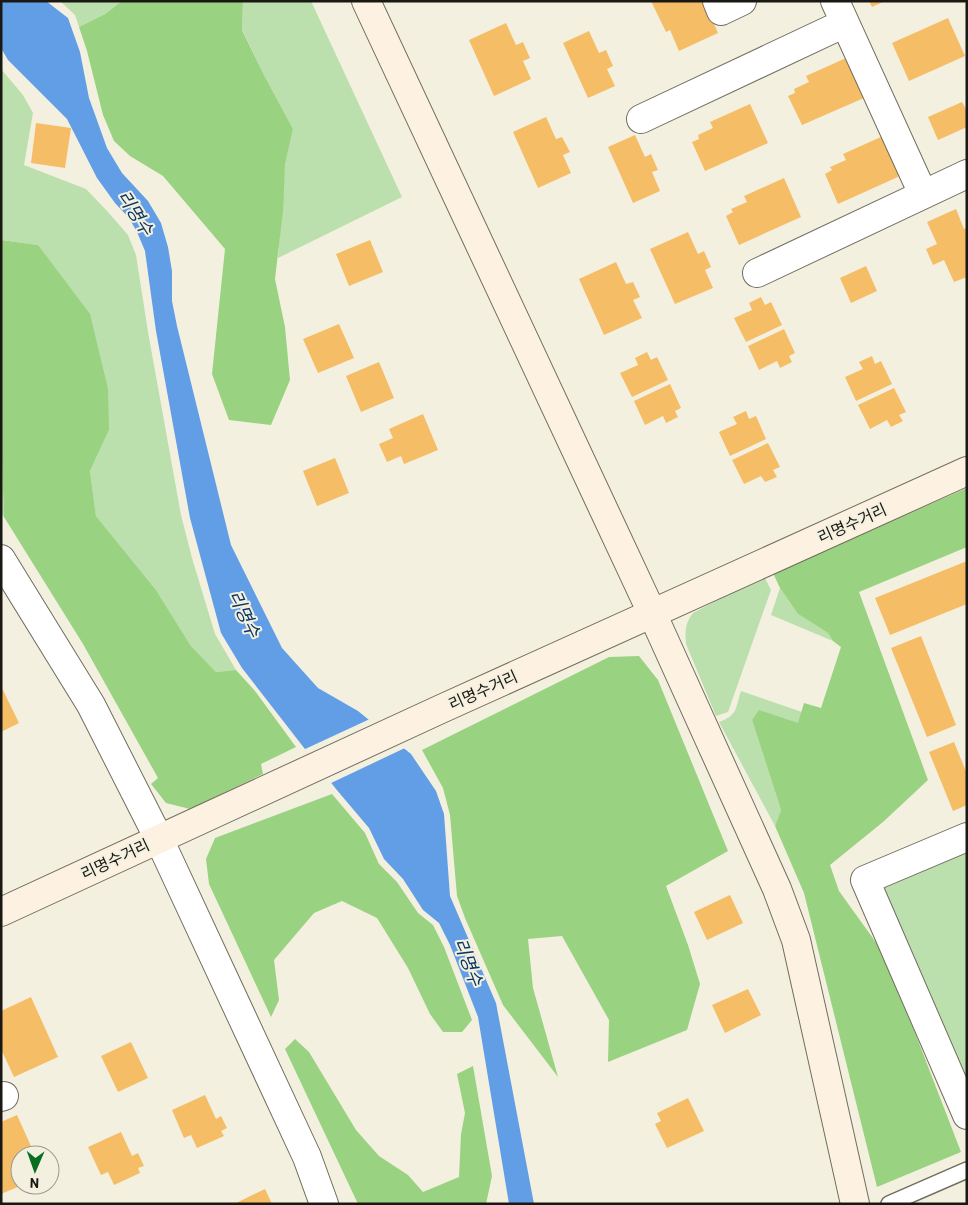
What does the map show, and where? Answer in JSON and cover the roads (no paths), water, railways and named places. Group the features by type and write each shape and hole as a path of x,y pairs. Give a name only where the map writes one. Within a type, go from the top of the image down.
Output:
{"street":[{"path":"717,1 721,11 742,1"},
{"path":"371,3 777,889 796,940 855,1204"},
{"path":"641,119 840,12 923,194"},
{"path":"757,273 967,174"},
{"name":"리명수거리","path":"1,912 441,709 967,471"},
{"path":"1,559 91,705 159,839 307,1157 324,1204"},
{"path":"967,837 865,880 967,1115"}],"lane":[{"path":"888,1204 967,1170"}],"water":[{"name":"리명수","path":"1,1 46,1 68,18 80,52 89,98 107,148 122,173 148,201 161,223 172,271 172,301 177,326 231,545 282,648 318,688 358,711 411,754 436,791 444,814 450,896 496,1003 534,1204 509,1204 478,1017 450,945 439,923 423,910 403,879 384,859 369,828 336,789 242,668 221,633 190,518 156,331 145,251 129,218 115,203 97,178 67,119 8,60 1,48"}]}
